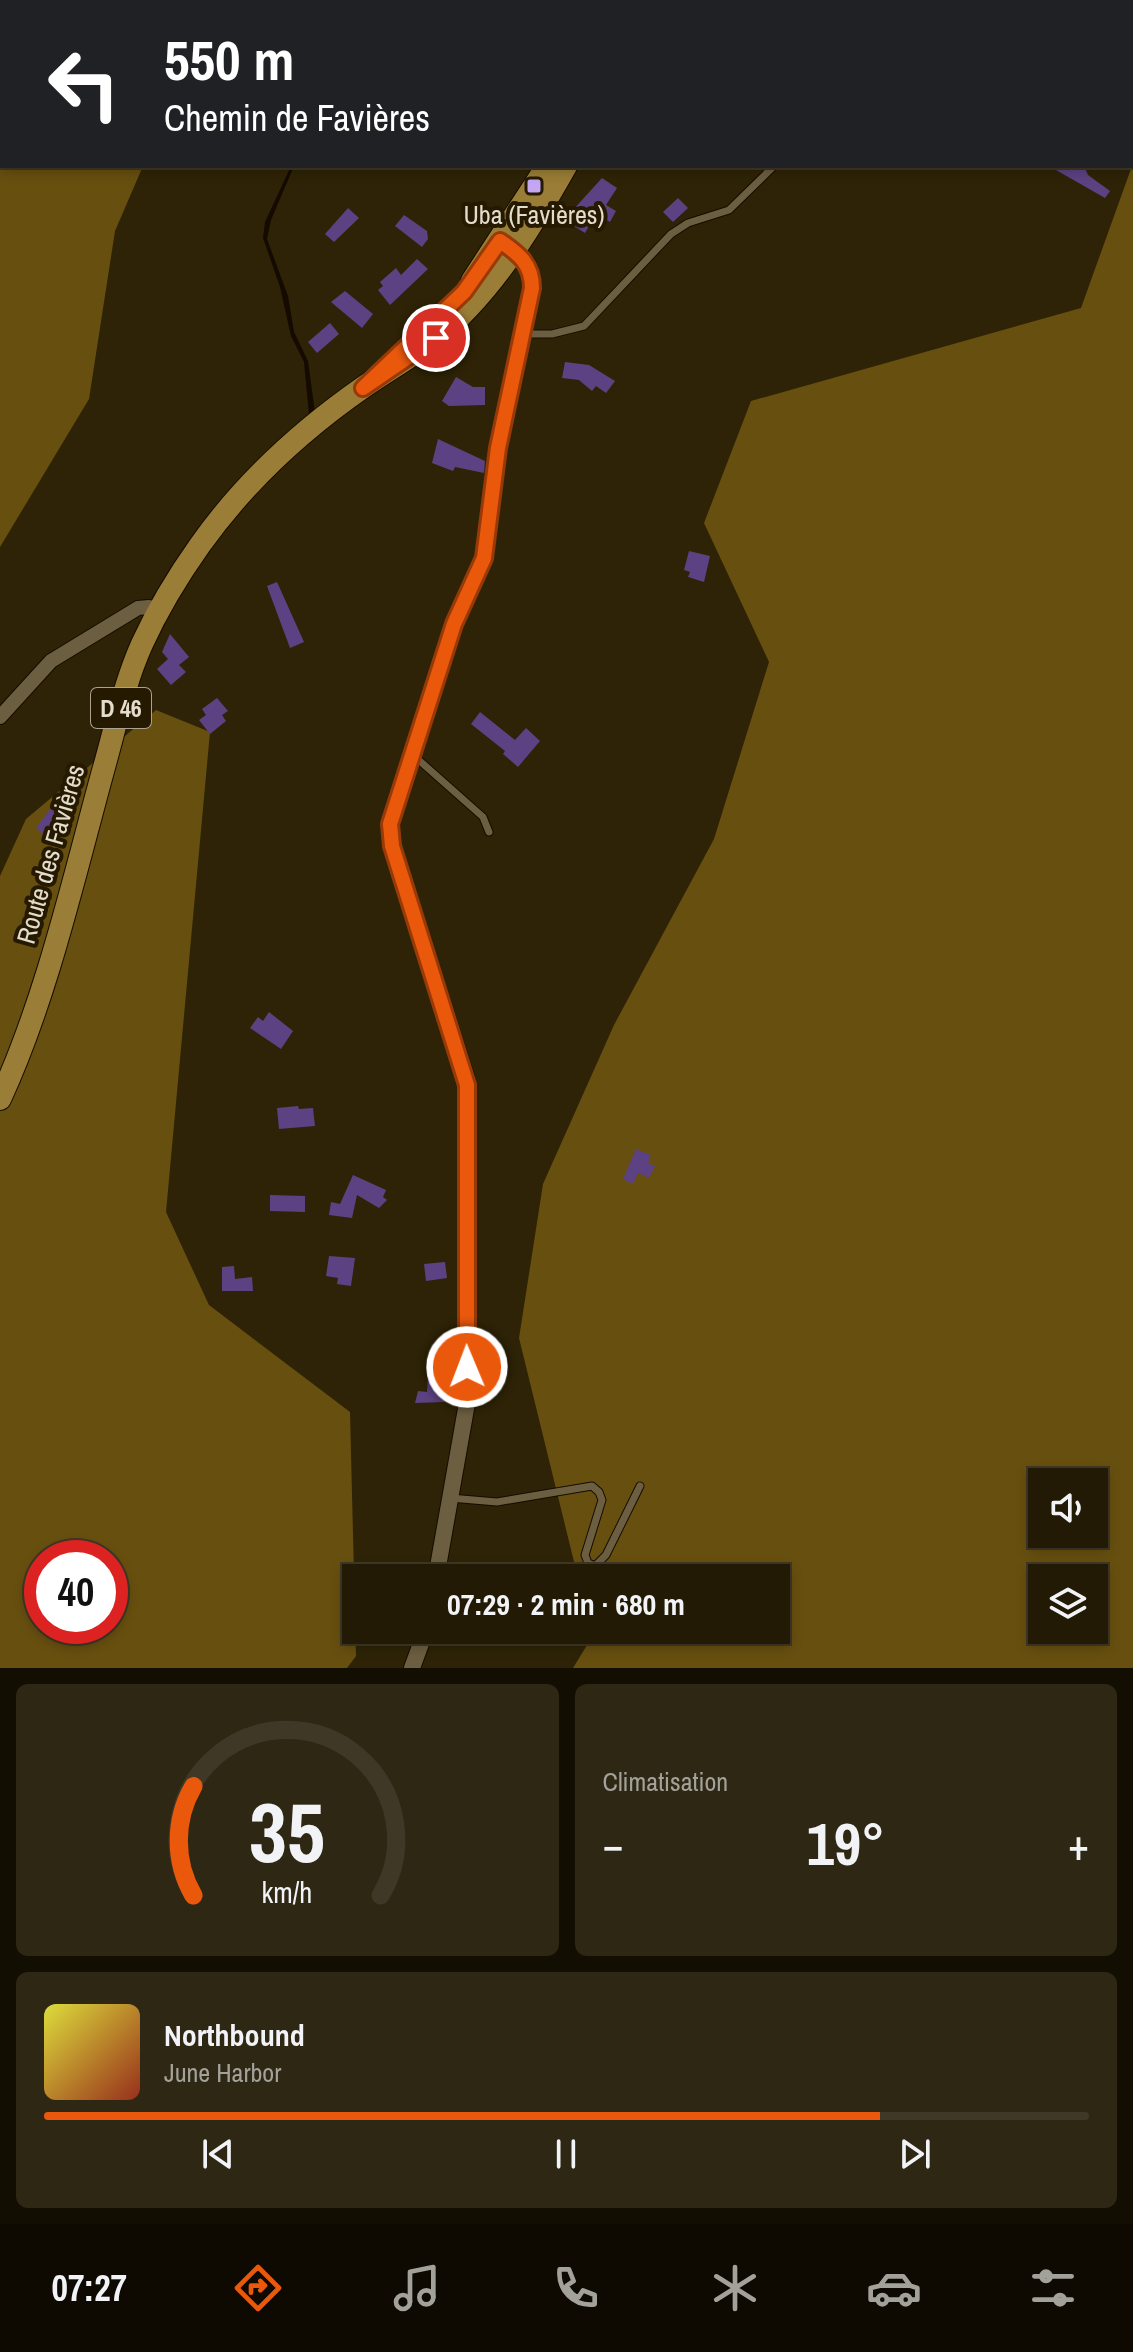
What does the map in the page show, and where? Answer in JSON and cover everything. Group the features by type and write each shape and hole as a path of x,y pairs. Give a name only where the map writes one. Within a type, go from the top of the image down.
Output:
{"main road":[{"name":"D 46","path":"507,246 546,168"},
{"name":"D 46","path":"507,246 565,168"},
{"name":"Route des Favières","path":"0,1099 55,942 122,705 141,647 158,611 201,544 246,489 304,435 363,388 464,292 507,246"}],"street":[{"path":"438,1564 467,1403 468,1093 466,1077 390,834 391,818 410,754 454,624 484,558 498,448 532,280 528,265 507,246"},
{"path":"0,717 51,661 138,608 149,607 158,611"},
{"path":"412,1668 421,1644"}],"lane":[{"path":"522,334 555,334 584,326 671,234 688,223 729,210 772,168"},
{"path":"410,754 483,817 489,832"},
{"path":"450,1498 497,1502 592,1486 602,1500 585,1555 588,1563 595,1566 606,1555 640,1486"}],"shaded area":[{"path":"0,168 142,168 115,231 89,399 0,547"},
{"path":"290,168 293,168 271,220 267,239 288,296 294,332 308,361 316,420 310,425 304,362 291,336 280,287 263,238 265,222"},
{"path":"1133,168 1133,1668 573,1668 588,1644 790,1644 790,1564 575,1564 519,1338 543,1184 614,1025 714,839 769,662 704,523 751,401 1081,308"},
{"path":"156,710 210,732 166,1212 209,1305 350,1412 354,1564 342,1564 342,1644 356,1644 356,1656 347,1668 0,1668 0,876 26,819"}],"building":[{"path":"1052,168 1085,168 1088,175 1110,191 1105,198"},
{"path":"602,178 617,188 606,205 616,211 610,222 596,214 585,233 569,223 576,213 572,211"},
{"path":"678,198 688,208 673,222 663,212"},
{"path":"348,208 359,218 334,242 325,234"},
{"path":"404,215 427,231 428,239 422,247 395,226"},
{"path":"417,259 428,269 390,305 378,290 383,286 380,282 396,268 401,275"},
{"path":"345,291 373,314 362,328 331,302"},
{"path":"330,323 339,334 317,353 308,342"},
{"path":"565,362 589,365 615,381 606,393 596,386 592,391 579,380 562,378"},
{"path":"456,377 473,387 485,387 485,405 449,406 442,401"},
{"path":"438,439 485,461 484,473 455,467 453,471 432,463"},
{"path":"689,551 710,556 704,582 688,577 690,572 684,570"},
{"path":"277,582 304,642 290,648 267,586"},
{"path":"170,634 189,657 179,665 186,672 171,685 157,669 168,659 162,652"},
{"path":"217,698 228,711 222,715 226,721 210,734 199,720 206,715 202,709"},
{"path":"480,712 515,740 526,728 540,741 518,767 503,754 505,751 471,724"},
{"path":"51,808 61,817 58,822 63,826 50,840 36,828"},
{"path":"269,1012 293,1031 281,1049 250,1028 258,1017 263,1021"},
{"path":"298,1106 299,1109 313,1108 315,1126 279,1129 277,1108"},
{"path":"636,1149 651,1155 648,1163 655,1166 649,1178 638,1173 633,1184 623,1179"},
{"path":"353,1175 386,1190 383,1197 387,1200 379,1208 357,1195 352,1218 329,1215 331,1202 340,1204"},
{"path":"270,1195 305,1196 305,1212 270,1211"},
{"path":"329,1256 355,1258 351,1286 337,1284 338,1278 326,1276"},
{"path":"445,1262 447,1278 426,1281 424,1264"},
{"path":"234,1266 235,1279 252,1277 253,1291 222,1291 222,1267"},
{"path":"428,1374 446,1376 444,1402 415,1403 418,1391 427,1392"}],"place":[{"name":"Uba (Favières)","path":"534,186"}],"route":[{"path":"436,338 363,388 464,292 500,241 528,265 532,288 498,448 484,558 454,624 390,824 392,846 466,1077 467,1367"}]}
